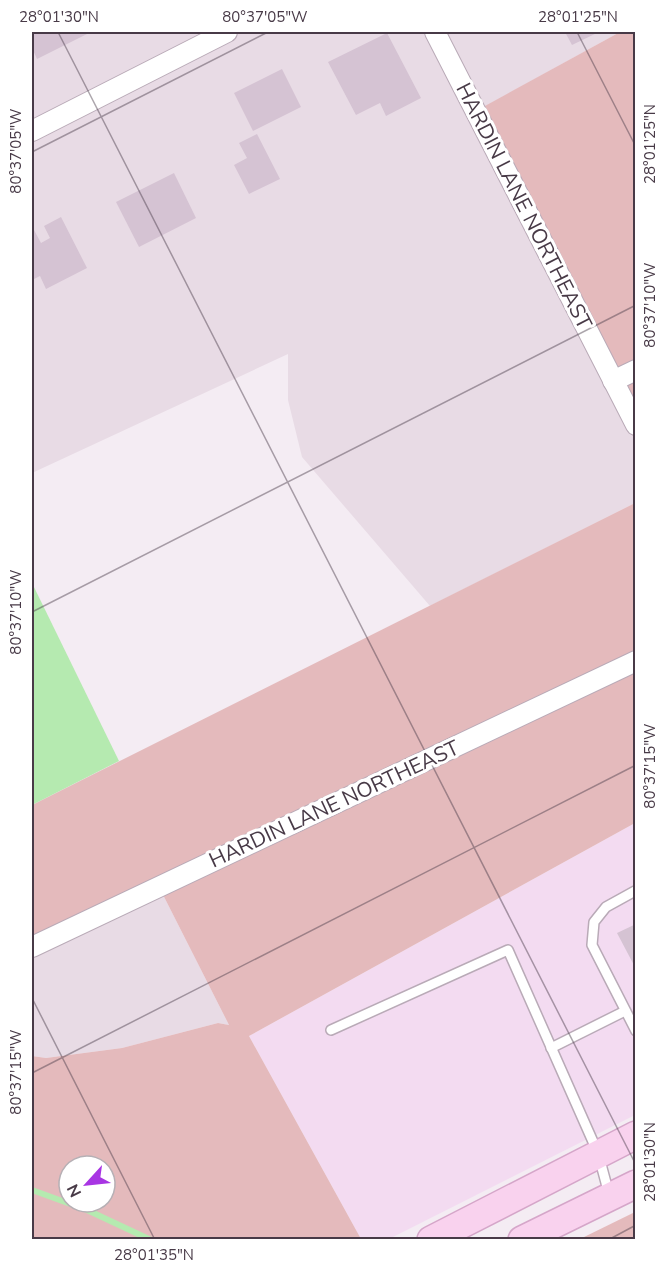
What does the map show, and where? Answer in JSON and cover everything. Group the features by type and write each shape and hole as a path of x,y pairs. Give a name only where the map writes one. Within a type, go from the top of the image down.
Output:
{"main road":[{"path":"431,1239 636,1135"},
{"path":"522,1239 636,1184"}],"street":[{"path":"32,131 227,32"},
{"name":"HARDIN LANE NORTHEAST","path":"435,32 636,425"},
{"path":"613,381 636,370"},
{"name":"HARDIN LANE NORTHEAST","path":"32,947 636,661"}],"lane":[{"path":"635,891 606,907 594,922 592,945 636,1031"},
{"path":"331,1030 507,950 598,1153 610,1197"},
{"path":"551,1048 624,1011"}],"shaded area":[{"path":"32,32 620,32 475,112 635,440 635,503 430,606 302,457 288,400 288,354 32,473"},
{"path":"620,32 635,32 635,440 474,112"},
{"path":"635,503 635,823 249,1036 361,1239 32,1239 32,1056 46,1058 122,1048 218,1023 229,1025 155,879 32,941 32,805"},
{"path":"32,583 119,761 32,805"},
{"path":"635,823 635,1115 389,1239 361,1239 249,1036"},
{"path":"155,879 229,1025 218,1023 122,1048 46,1058 32,1056 32,941"},
{"path":"635,1212 635,1239 580,1239"}],"building":[{"path":"32,32 91,32 37,59 32,48"},
{"path":"565,32 599,32 572,45"},
{"path":"387,33 421,98 386,116 380,103 356,115 328,62"},
{"path":"282,69 301,107 253,131 234,93"},
{"path":"257,134 280,179 249,194 234,165 247,158 239,143"},
{"path":"174,173 196,218 139,247 116,202"},
{"path":"61,217 87,268 46,289 40,276 32,280 32,231 34,230 41,243 50,238 44,226"},
{"path":"636,924 636,969 617,933"}],"waterway":[{"path":"32,1190 87,1210 151,1240"}]}
